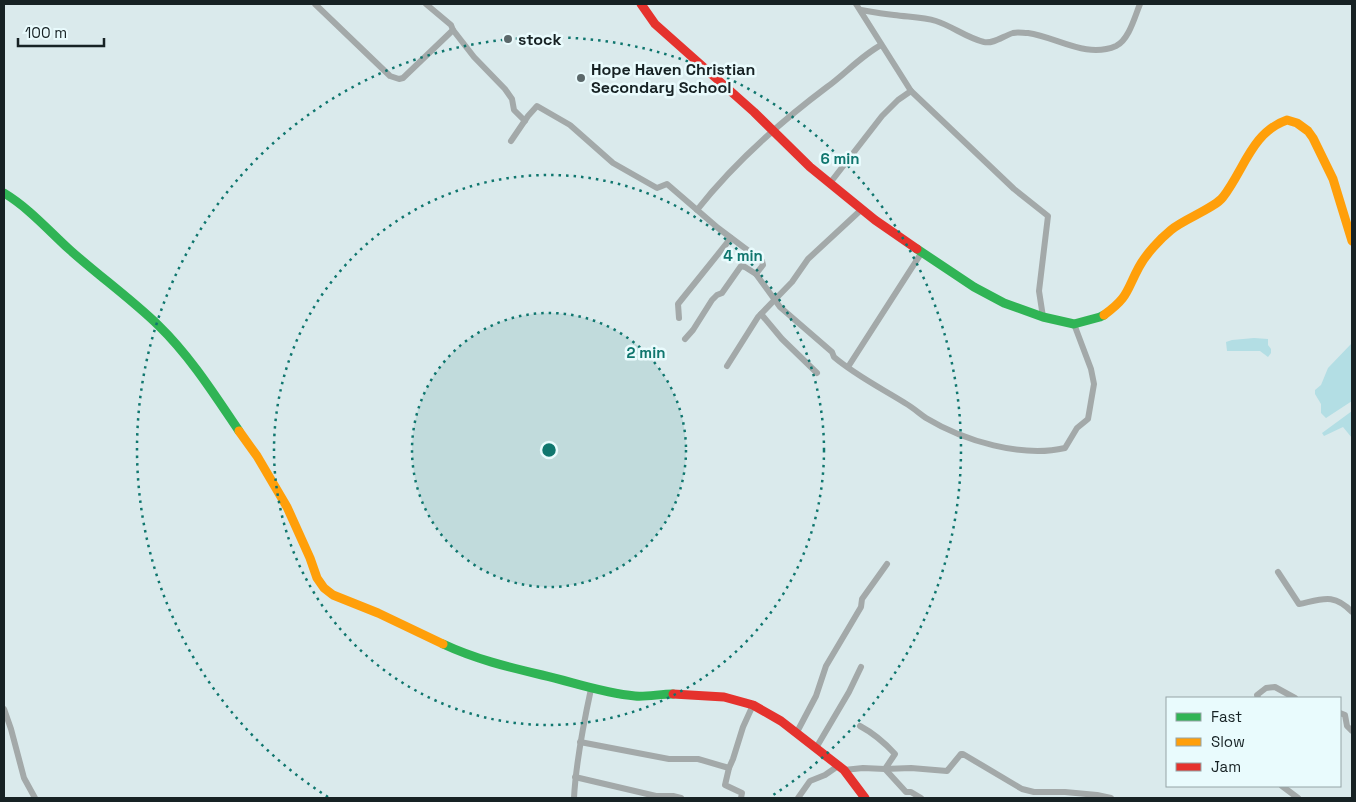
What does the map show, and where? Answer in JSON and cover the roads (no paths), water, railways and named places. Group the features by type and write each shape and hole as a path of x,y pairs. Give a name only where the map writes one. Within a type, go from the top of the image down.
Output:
{"street":[{"path":"316,4 390,76 398,79 403,78 453,30"},
{"path":"426,4 451,25 474,58 505,89 512,99 514,110 525,121"},
{"path":"641,4 655,24 754,112 772,132 810,167 862,209 922,252 989,295 1004,303 1043,317 1074,324 1100,317 1116,306 1124,298 1139,266 1151,251 1172,229 1222,199 1257,141 1270,128 1286,120 1297,123 1308,131 1313,138 1332,179 1352,241"},
{"path":"856,4 911,91 1014,189 1048,216 1039,291 1043,317"},
{"path":"861,10 928,19 944,24 961,34 985,43 1013,33 1020,33 1050,38 1063,44 1080,48 1103,50 1118,45 1125,37 1140,4"},
{"path":"697,210 754,148 868,53 881,45"},
{"path":"830,183 882,116 898,100 911,91"},
{"path":"511,141 535,107 543,108 570,125 613,163 653,187 657,188 667,184 731,238 762,261 763,265 756,274"},
{"path":"4,193 17,201 72,252 127,296 159,326 191,362 257,456 287,507 317,578 324,588 333,594 458,651 509,668 591,689 637,696 667,694 724,697 753,705 797,732 841,768 865,798"},
{"path":"727,366 762,314 792,282 808,259 862,209"},
{"path":"679,318 678,304 731,238"},
{"path":"848,367 922,252"},
{"path":"685,339 712,300 722,293 741,266 745,267 756,274 774,300 791,318 832,352 834,358 926,418 972,439 1030,451 1050,451 1065,448 1077,428 1088,419 1091,404 1094,384 1091,370 1074,324"},
{"path":"762,314 782,339 817,372"},
{"path":"797,732 816,696 826,666 861,607 862,599 887,564"},
{"path":"1278,572 1299,604 1319,599 1337,599 1352,612"},
{"path":"816,748 849,692 861,667"},
{"path":"1258,697 1257,695 1271,687 1275,687 1293,697"},
{"path":"574,798 580,742 591,689"},
{"path":"741,798 742,793 725,785 743,727 753,705"},
{"path":"4,709 24,778 35,798"},
{"path":"1341,713 1345,715 1347,726 1352,731"},
{"path":"860,726 884,741 895,754 885,769"},
{"path":"580,742 669,759 698,759 729,768"},
{"path":"798,798 810,781 841,768 911,768 947,771 961,754 1022,789 1064,795 1097,795 1111,798"},
{"path":"885,769 906,792 911,792 921,798"},
{"path":"575,777 655,797 673,796 680,798"},
{"path":"1283,787 1298,798"},
{"path":"1024,798 1028,790"}],"place":[{"name":"stock","path":"508,39"},
{"name":"Hope Haven Christian Secondary School","path":"581,78"}]}
